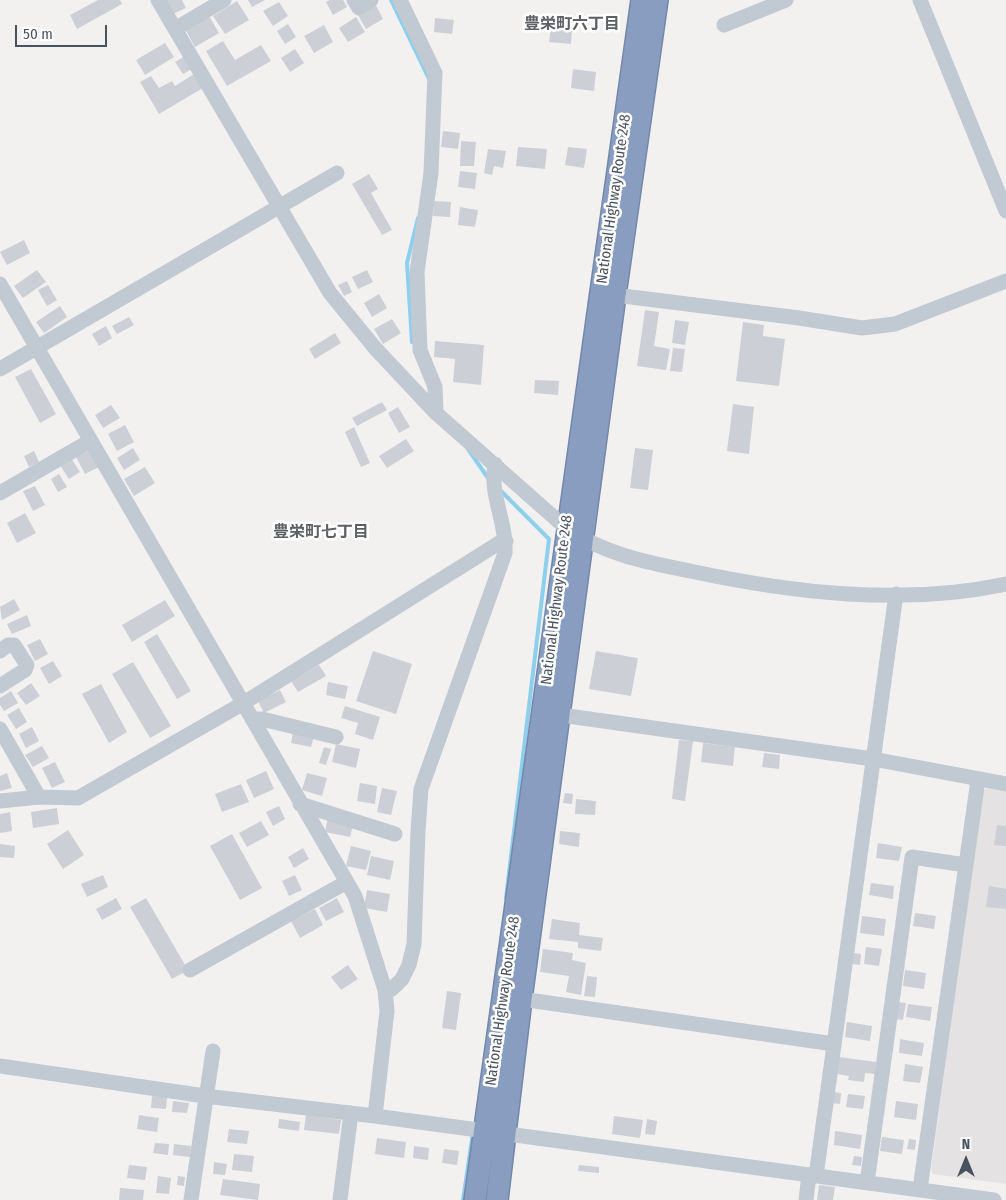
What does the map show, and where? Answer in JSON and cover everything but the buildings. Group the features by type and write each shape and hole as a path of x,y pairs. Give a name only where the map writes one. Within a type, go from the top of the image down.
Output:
{"highway":[{"name":"National Highway Route 248","path":"476,1200 543,716 566,528 642,0"},
{"name":"National Highway Route 248","path":"497,1200 615,295 657,0"}],"street":[{"path":"158,0 330,293 375,348 436,413 566,528 584,540 626,558 728,579 834,593 948,593 1006,584"},
{"path":"175,29 224,0"},
{"path":"354,0 359,8 371,0"},
{"path":"400,0 435,73 431,173 417,272 420,350 435,388 436,413"},
{"path":"724,25 786,0"},
{"path":"920,0 1006,211"},
{"path":"0,369 337,172"},
{"path":"615,295 862,328 895,324 1006,281"},
{"path":"0,284 345,883 355,896 385,990 387,1010 375,1116"},
{"path":"0,493 90,441"},
{"path":"385,990 392,989 402,978 409,965 414,944 418,832 422,789 506,553 506,542 492,480 495,464"},
{"path":"0,801 39,797 78,798 242,704 498,543 506,542"},
{"path":"806,1200 834,1044 896,594"},
{"path":"0,651 8,645 14,645 27,665 25,670 0,686"},
{"path":"561,715 873,759 1006,784"},
{"path":"252,719 262,719 336,736"},
{"path":"0,729 39,797"},
{"path":"920,1189 978,780"},
{"path":"300,804 395,834"},
{"path":"867,1183 912,857 966,864"},
{"path":"190,970 345,883"},
{"path":"522,999 834,1044"},
{"path":"191,1200 213,1051"},
{"path":"0,1066 205,1096 375,1116 920,1189 941,1197 994,1200"},
{"path":"340,1200 351,1113"}],"shaded area":[{"path":"988,788 1006,791 1006,1184 933,1174 931,1170 982,791"}],"waterway":[{"path":"391,0 429,79"},
{"path":"412,342 407,263 418,218"},
{"path":"468,449 488,478"},
{"path":"500,490 549,539 506,898"},
{"path":"463,1200 473,1133"}],"district":[{"name":"豊栄町六丁目","path":"572,25"},
{"name":"豊栄町七丁目","path":"321,533"}]}
